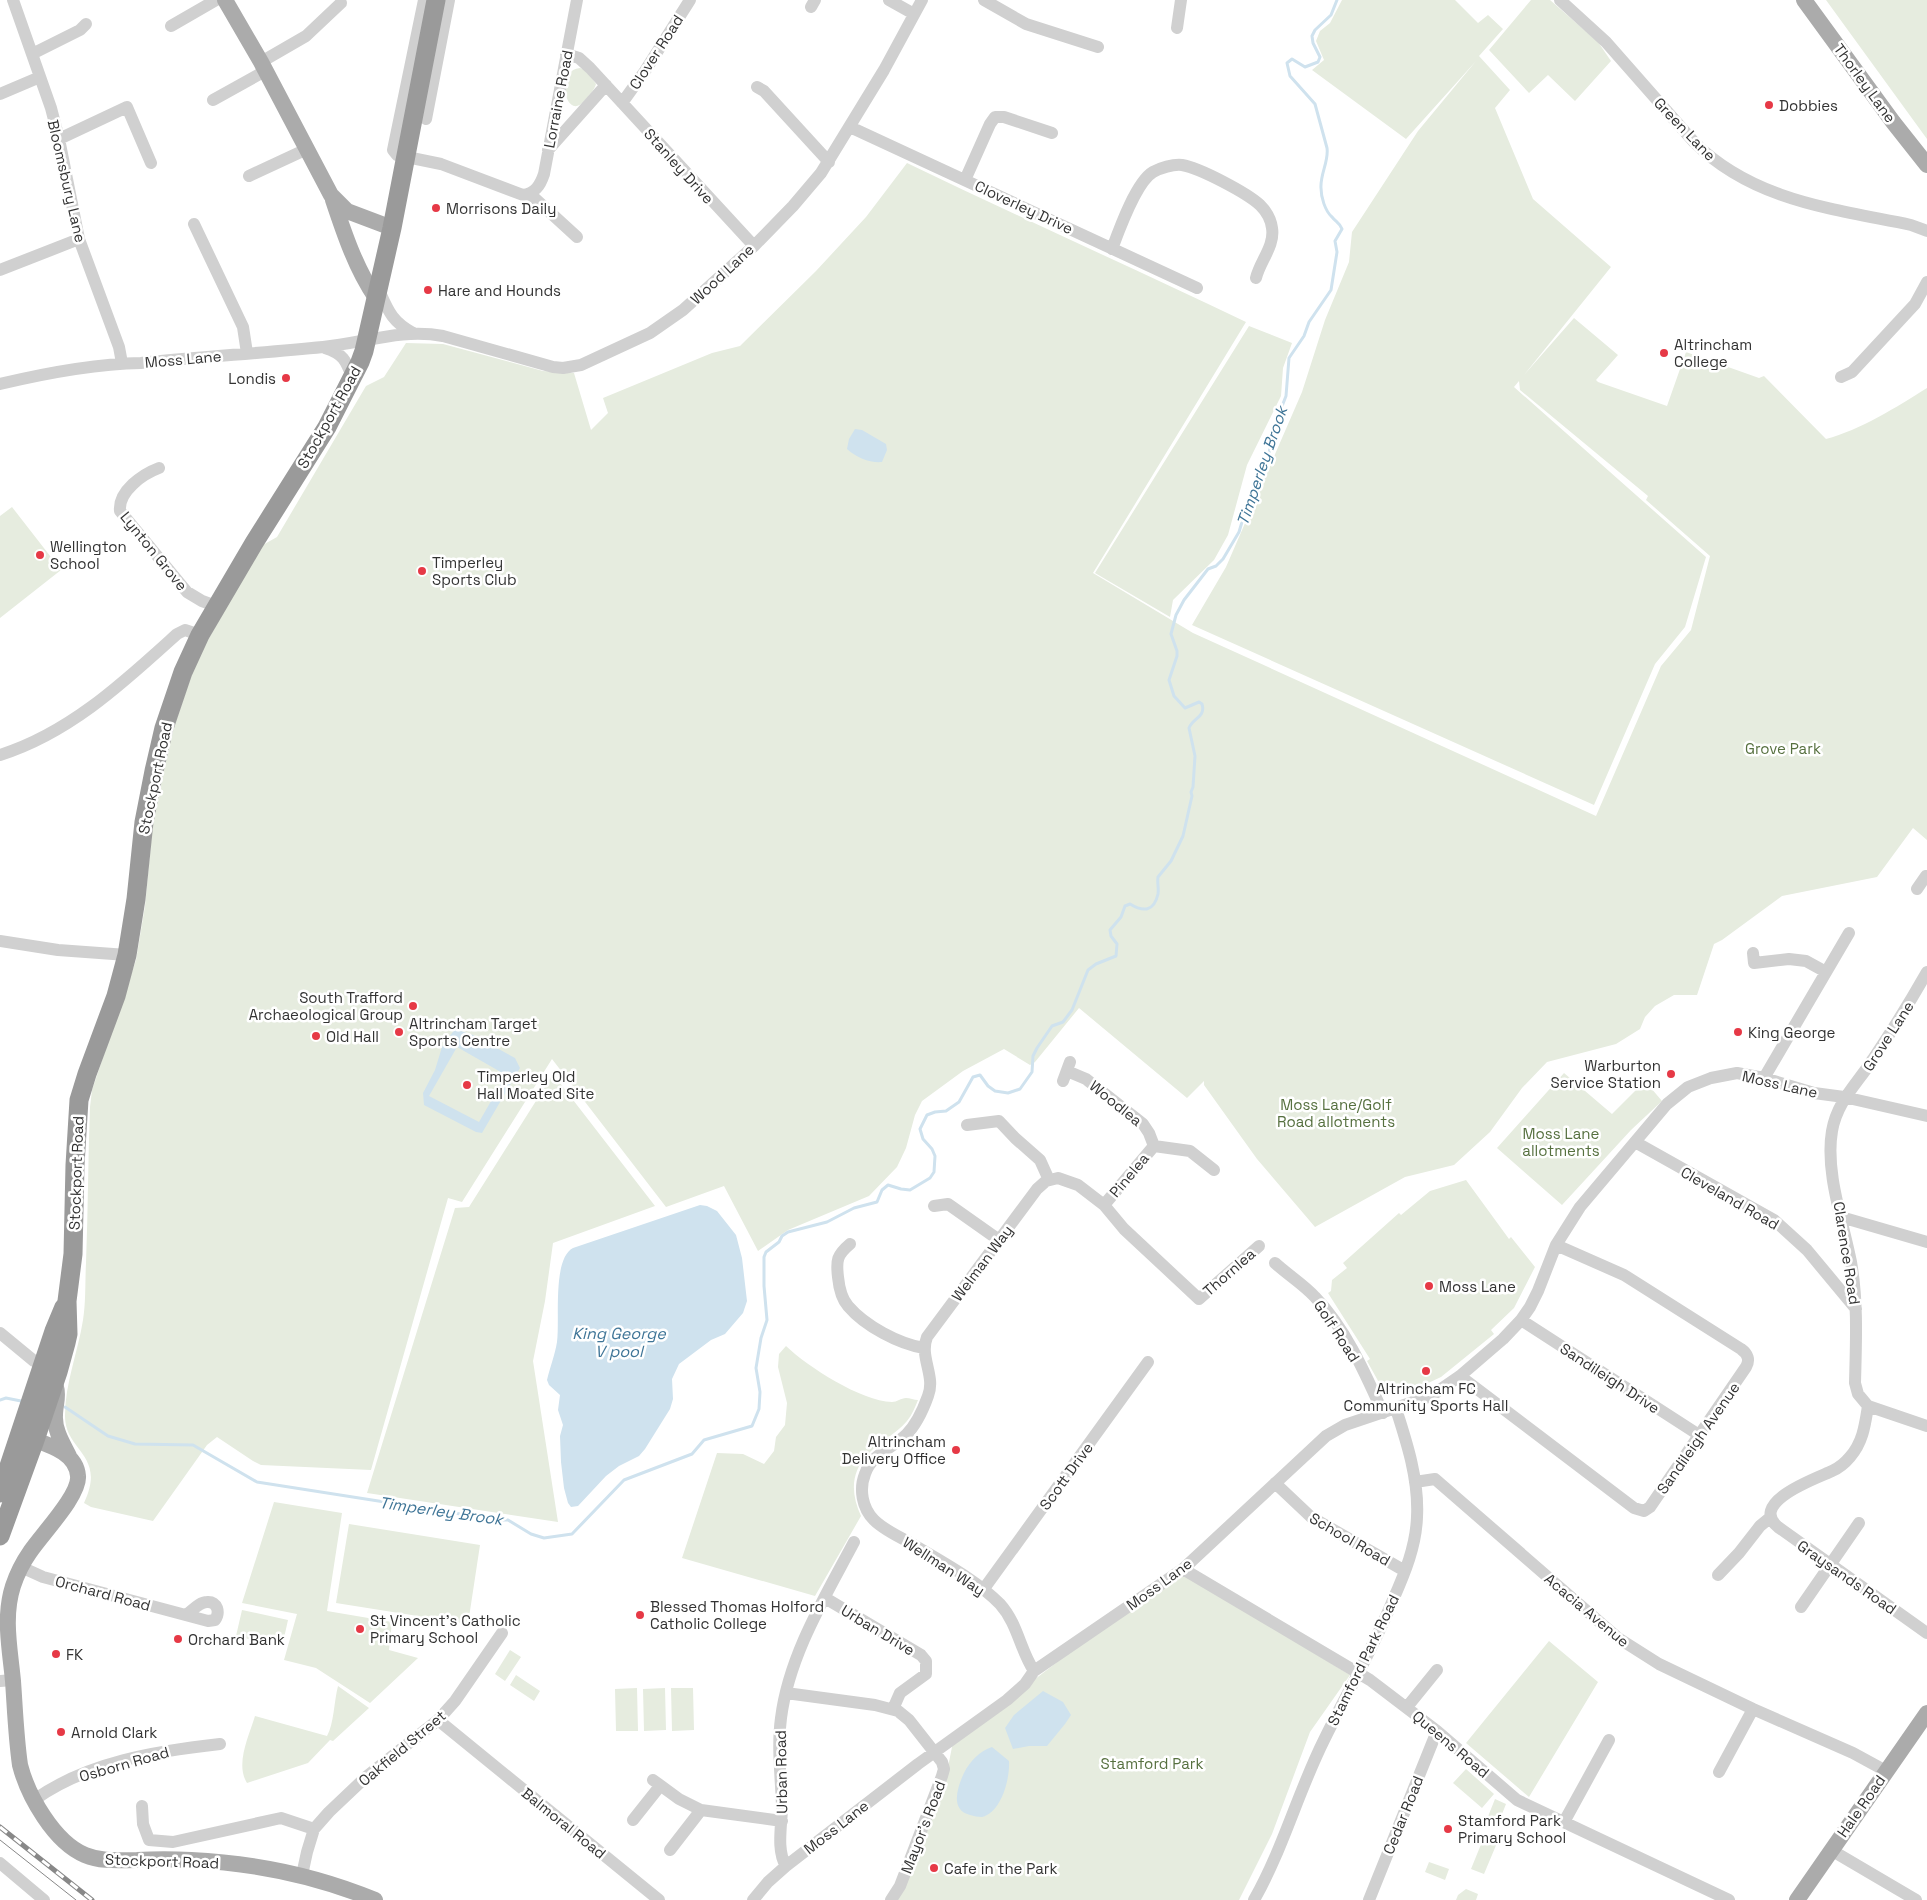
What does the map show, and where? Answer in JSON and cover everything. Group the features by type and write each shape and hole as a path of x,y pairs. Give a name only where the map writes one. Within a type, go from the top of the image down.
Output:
{"highway":[{"name":"Stockport Road","path":"27,1438 68,1334 67,1301 73,1254 75,1155 80,1100 87,1074 116,996 127,955 136,899 144,822 164,728 178,687 200,635 327,427 353,379 364,351 392,228 405,158 425,89 436,0"},
{"path":"0,1493 27,1438"},
{"path":"0,1536 27,1438"}],"main road":[{"path":"225,0 263,66 331,195 367,286 377,293"},
{"name":"Thorley Lane","path":"1804,0 1893,122 1927,165"},
{"path":"331,195 347,211 392,228"},
{"name":"Stockport Road","path":"52,1374 58,1392 55,1416 56,1427 77,1466 78,1485 72,1497 28,1554 13,1588 8,1608 6,1680 20,1765 34,1800 63,1840 76,1850 97,1859 112,1861 192,1860 246,1865 302,1875 343,1887 375,1900"},
{"path":"27,1438 58,1449 70,1456"},
{"name":"Hale Road","path":"1797,1900 1927,1712"}],"street":[{"name":"Bloomsbury Lane","path":"13,0 59,139 79,240 119,346 122,362"},
{"path":"171,26 216,0"},
{"path":"416,115 424,0"},
{"path":"425,89 449,0"},
{"name":"Lorraine Road","path":"530,194 538,188 542,180 577,0"},
{"name":"Clover Road","path":"622,103 645,71 690,0"},
{"path":"888,0 914,14"},
{"name":"Wood Lane","path":"367,339 413,333 429,333 553,367 563,368 581,365 634,342 666,323 702,295 754,246 792,206 829,162 922,0"},
{"path":"984,0 1026,24 1099,46"},
{"path":"1177,28 1181,0"},
{"name":"Green Lane","path":"1560,0 1606,42 1702,150 1730,172 1756,186 1793,200 1911,225 1927,231"},
{"path":"213,100 306,36 340,3"},
{"path":"32,54 80,30 86,24"},
{"name":"Stanley Drive","path":"566,54 584,62 754,246"},
{"path":"0,94 40,77"},
{"path":"548,150 606,85"},
{"path":"758,87 764,91 829,162"},
{"path":"59,139 127,107 151,162"},
{"path":"966,180 990,124 995,117 1004,117 1052,133"},
{"name":"Cloverley Drive","path":"850,128 1197,288"},
{"path":"249,176 307,149"},
{"path":"405,158 441,164 519,194 530,194 577,237"},
{"path":"1112,249 1127,213 1146,178 1157,170 1182,165 1220,181 1260,205 1267,215 1273,230 1271,244 1260,255 1256,278"},
{"path":"193,229 243,327 247,353"},
{"path":"0,270 79,240"},
{"path":"1841,377 1852,372 1915,304 1927,282"},
{"path":"377,293 390,316 400,326 413,333"},
{"name":"Moss Lane","path":"0,384 45,374 122,362 141,363 322,347 367,339"},
{"path":"322,347 340,354 348,365 353,379"},
{"name":"Lynton Grove","path":"159,468 142,476 132,486 121,500 120,510 187,592 202,602 216,606"},
{"path":"0,755 40,738 99,702 127,680 177,634 184,630 200,635"},
{"path":"1764,1078 1849,933"},
{"path":"0,941 58,950 127,955"},
{"path":"1753,953 1754,963 1789,959 1806,961 1826,972"},
{"name":"Grove Lane","path":"1844,1097 1875,1058 1927,972"},
{"name":"Woodlea","path":"1067,1071 1086,1079 1143,1124 1154,1146"},
{"name":"Moss Lane","path":"753,1900 768,1882 786,1866 935,1752 1007,1700 1025,1684 1034,1672 1182,1569 1307,1453 1333,1432 1352,1423 1431,1396 1460,1376 1503,1339 1521,1320 1538,1291 1556,1245 1580,1207 1667,1104 1688,1087 1711,1078 1737,1073 1764,1078 1814,1092 1927,1116"},
{"name":"Clarence Road","path":"1844,1097 1832,1130 1830,1160 1851,1263 1856,1309 1856,1383 1858,1394 1868,1406"},
{"path":"967,1125 999,1121 1040,1160 1049,1180 1058,1178 1071,1182 1104,1205"},
{"name":"Cleveland Road","path":"1635,1142 1774,1220 1807,1250 1856,1309"},
{"path":"1154,1146 1190,1151 1214,1170"},
{"name":"Pinelea","path":"1104,1205 1154,1146"},
{"name":"Welman Way","path":"924,1348 934,1327 1037,1189 1049,1180"},
{"path":"934,1206 948,1204 999,1240"},
{"name":"Thornlea","path":"1104,1205 1124,1229 1199,1298 1259,1246"},
{"path":"1841,1217 1927,1242"},
{"path":"850,1244 833,1256 838,1282 847,1305 857,1315 892,1337 903,1343 924,1348"},
{"name":"Sandileigh Avenue","path":"1460,1376 1640,1511 1650,1507 1746,1368 1748,1362 1747,1354 1628,1278 1556,1245"},
{"name":"Golf Road","path":"1275,1263 1309,1291 1325,1308 1349,1346 1383,1413"},
{"name":"Sandileigh Drive","path":"1521,1320 1699,1435"},
{"path":"0,1333 52,1374"},
{"name":"Wellman Way","path":"924,1348 931,1384 924,1406 912,1429 899,1442 875,1458 864,1474 862,1495 867,1512 882,1526 965,1577 999,1604 1013,1621 1024,1655 1034,1672"},
{"name":"Scott Drive","path":"983,1590 1148,1362"},
{"path":"1718,1575 1739,1553 1760,1526 1771,1517 1774,1505 1788,1492 1838,1468 1850,1457 1862,1435 1868,1406 1927,1426"},
{"name":"Stamford Park Road","path":"1254,1900 1284,1839 1324,1739 1372,1650 1405,1570 1416,1529 1417,1502 1409,1453 1396,1409"},
{"name":"Acacia Avenue","path":"1415,1482 1435,1479 1618,1638 1659,1664 1753,1709 1853,1753 1886,1771"},
{"name":"School Road","path":"1275,1483 1311,1517 1405,1570"},
{"name":"Graysands Road","path":"1771,1517 1778,1527 1927,1634"},
{"path":"1801,1607 1859,1523"},
{"name":"Urban Road","path":"786,1866 780,1852 782,1821 779,1742 786,1693 803,1643 824,1598 854,1542"},
{"name":"Orchard Road","path":"21,1568 44,1577 186,1615"},
{"name":"Queens Road","path":"1182,1569 1359,1673 1437,1731 1517,1800 1729,1900"},
{"name":"Urban Drive","path":"824,1598 921,1655 926,1661 926,1674 900,1693 892,1709"},
{"name":"Oakfield Street","path":"302,1875 314,1828 366,1777 438,1720 456,1701 502,1633"},
{"path":"1407,1707 1437,1670"},
{"path":"786,1693 901,1712 935,1752"},
{"path":"1719,1772 1753,1709"},
{"name":"Balmoral Road","path":"438,1720 659,1900"},
{"name":"Cedar Road","path":"1369,1900 1437,1731"},
{"path":"1564,1822 1609,1740"},
{"name":"Osborn Road","path":"34,1800 66,1782 107,1766 166,1750 220,1744"},
{"name":"Mayor's Road","path":"891,1900 900,1886 944,1771 935,1752"},
{"path":"634,1820 656,1783 679,1800 701,1810 782,1821"},
{"path":"142,1806 143,1824 149,1840 173,1842 281,1818 314,1828"},
{"path":"670,1850 701,1810"},
{"path":"1831,1850 1916,1900"},
{"path":"0,1863 44,1900"}],"green space":[{"path":"1342,0 1455,0 1478,23 1488,15 1503,29 1479,56 1510,90 1495,108 1533,199 1611,267 1524,375 1574,318 1618,355 1596,380 1598,382 1667,406 1686,352 1759,378 1764,376 1826,439 1865,424 1927,388 1927,840 1913,828 1877,877 1782,896 1714,944 1697,995 1674,995 1655,1006 1645,1017 1640,1029 1616,1044 1547,1062 1522,1088 1490,1132 1454,1165 1405,1177 1315,1227 1257,1159 1204,1085 1204,1081 1187,1098 1079,1008 1035,1062 1030,1065 1004,1049 963,1071 922,1101 915,1115 906,1148 897,1167 869,1196 788,1230 758,1251 724,1186 666,1207 552,1059 462,1202 448,1198 371,1470 261,1465 217,1437 207,1445 153,1521 91,1507 84,1503 90,1487 91,1474 88,1463 71,1438 65,1416 69,1380 81,1332 85,1306 90,1107 92,1090 136,960 145,906 153,822 169,742 196,661 261,546 277,537 366,386 384,377 406,343 443,344 543,371 574,373 591,430 608,413 603,398 712,353 740,346 816,271 866,217 907,163 1246,322 1093,573 1193,633 1596,816 1661,666 1691,630 1710,556 1646,500 1648,496 1520,390 1519,381 1514,387 1706,557 1685,627 1655,664 1594,805 1192,625 1226,567 1302,392 1325,320 1349,262 1352,232 1418,131 1476,61 1406,139 1312,70 1324,60 1316,41 1320,31 1330,23"},
{"path":"1531,0 1550,0 1598,42 1611,61 1575,101 1548,75 1529,93 1489,50"},
{"path":"1826,0 1927,0 1927,139"},
{"path":"580,68 586,70 596,84 593,91 578,106 568,101 565,85 567,77 572,71"},
{"path":"1249,326 1292,343 1283,368 1281,396 1247,465 1228,535 1214,560 1173,600 1170,617 1095,573"},
{"path":"12,507 61,570 0,618 0,516"},
{"name":"Moss Lane allotments","path":"1564,1073 1612,1114 1645,1081 1662,1101 1631,1130 1562,1205 1497,1148"},
{"path":"553,1074 655,1206 553,1243 545,1301 533,1361 558,1522 367,1493 455,1208 469,1207"},
{"name":"Moss Lane","path":"1466,1180 1509,1239 1511,1237 1535,1267 1514,1308 1491,1330 1494,1334 1441,1377 1411,1391 1403,1389 1393,1394 1382,1388 1367,1361 1370,1359 1328,1293 1331,1291 1332,1280 1347,1268 1343,1263 1399,1213 1401,1215 1430,1191"},
{"path":"786,1346 821,1373 865,1396 892,1402 906,1398 918,1400 907,1421 872,1450 862,1461 855,1476 854,1484 855,1500 861,1516 815,1596 682,1558 717,1453 743,1454 764,1464 774,1451 776,1437 785,1425 787,1403 778,1367 779,1354"},
{"path":"274,1502 342,1513 327,1611 392,1622 389,1650 418,1658 370,1703 316,1668 284,1660 297,1614 242,1603"},
{"path":"349,1524 480,1545 468,1624 336,1603"},
{"name":"Stamford Park","path":"1184,1573 1350,1675 1310,1732 1272,1834 1239,1900 894,1900 948,1767 953,1742 1069,1653"},
{"path":"242,1610 288,1620 282,1647 236,1636"},
{"path":"1549,1641 1598,1682 1529,1797 1466,1743"},
{"path":"510,1650 521,1657 505,1681 495,1674"},
{"path":"516,1675 540,1691 534,1701 510,1685"},
{"path":"338,1686 369,1708 333,1741 330,1740 308,1763 247,1783 242,1767 244,1750 255,1716 327,1736 331,1725"},
{"path":"637,1688 638,1731 616,1731 615,1689"},
{"path":"665,1688 666,1730 644,1731 643,1689"},
{"path":"671,1688 693,1688 694,1730 672,1731"},
{"path":"1466,1769 1494,1794 1482,1808 1453,1783"},
{"path":"1495,1799 1506,1804 1498,1824 1487,1819"},
{"path":"1484,1837 1497,1843 1484,1874 1471,1869"},
{"path":"1429,1862 1449,1869 1445,1880 1425,1872"},
{"path":"1466,1889 1478,1894 1476,1900 1456,1900 1458,1895"}],"water":[{"path":"855,429 862,430 886,444 887,450 882,462 864,459 847,449 849,439"},
{"path":"455,1029 473,1035 515,1058 520,1068 482,1133 476,1132 424,1105 423,1093 435,1070 442,1047","holes":["457,1047 506,1075 479,1122 429,1096"]},
{"name":"King George V pool","path":"700,1205 717,1211 736,1235 742,1258 747,1301 743,1313 725,1334 711,1340 679,1364 672,1379 673,1399 670,1409 639,1456 619,1466 606,1476 578,1506 571,1507 564,1488 561,1462 560,1436 563,1425 558,1410 560,1395 549,1385 547,1380 557,1342 558,1291 562,1264 566,1254 573,1248"},
{"path":"1043,1691 1063,1702 1071,1715 1047,1746 1029,1746 1013,1749 1005,1728 1014,1715"},
{"path":"992,1747 1009,1761 1006,1785 1000,1802 989,1814 982,1817 970,1815 963,1812 957,1803 959,1784 969,1764 983,1751"}],"waterway":[{"name":"Timperley Brook","path":"65,1407 108,1436 135,1444 193,1445 257,1482 455,1513 487,1520 508,1520 531,1534 544,1538 572,1534 624,1480 692,1454 704,1440 752,1426 759,1409 760,1392 756,1368 761,1338 767,1320 764,1286 764,1257 766,1252 788,1232 827,1222 854,1208 877,1202 882,1190 888,1185 910,1190 930,1178 934,1172 935,1156 932,1149 923,1139 920,1129 927,1115 946,1111 959,1102 973,1077 980,1075 988,1086 995,1091 1008,1093 1020,1089 1032,1072 1033,1056 1037,1048 1052,1026 1063,1022 1072,1010 1088,970 1096,964 1116,956 1117,944 1111,936 1110,930 1121,917 1125,906 1130,904 1147,909 1154,904 1158,894 1158,877 1171,861 1183,836 1192,796 1195,756 1189,728 1201,715 1203,708 1199,702 1185,708 1174,696 1169,680 1177,651 1171,634 1176,615 1184,600 1208,569 1216,566 1223,559 1239,532 1248,502 1263,471 1275,424 1286,396 1289,358 1304,336 1309,322 1331,290 1337,252 1335,241 1342,229 1327,211 1322,195 1321,183 1327,158 1327,148 1315,104 1290,76 1287,63 1292,59 1305,67 1318,62 1320,57 1313,43 1312,36 1315,30 1331,15 1337,0"},
{"name":"Timperley Brook","path":"0,1400 6,1398 21,1401"}],"tram line":[{"path":"0,1840 76,1900"}],"railway":[{"path":"0,1827 92,1900"}],"place":[{"name":"Dobbies","path":"1769,105"},
{"name":"Morrisons Daily","path":"436,208"},
{"name":"Hare and Hounds","path":"428,290"},
{"name":"Altrincham College","path":"1664,353"},
{"name":"Londis","path":"286,378"},
{"name":"Wellington School","path":"40,555"},
{"name":"Timperley Sports Club","path":"422,571"},
{"name":"South Trafford Archaeological Group","path":"413,1006"},
{"name":"Altrincham Target Sports Centre","path":"399,1032"},
{"name":"King George","path":"1738,1032"},
{"name":"Old Hall","path":"316,1036"},
{"name":"Warburton Service Station","path":"1671,1074"},
{"name":"Timperley Old Hall Moated Site","path":"467,1085"},
{"name":"Moss Lane","path":"1429,1286"},
{"name":"Altrincham FC Community Sports Hall","path":"1426,1371"},
{"name":"Altrincham Delivery Office","path":"956,1450"},
{"name":"Blessed Thomas Holford Catholic College","path":"640,1615"},
{"name":"St Vincent's Catholic Primary School","path":"360,1629"},
{"name":"Orchard Bank","path":"178,1639"},
{"name":"FK","path":"56,1654"},
{"name":"Arnold Clark","path":"61,1732"},
{"name":"Stamford Park Primary School","path":"1448,1829"},
{"name":"Cafe in the Park","path":"934,1868"}],"park label":[{"name":"Grove Park","path":"1783,748"},
{"name":"Moss Lane/Golf Road allotments","path":"1336,1112"}]}
